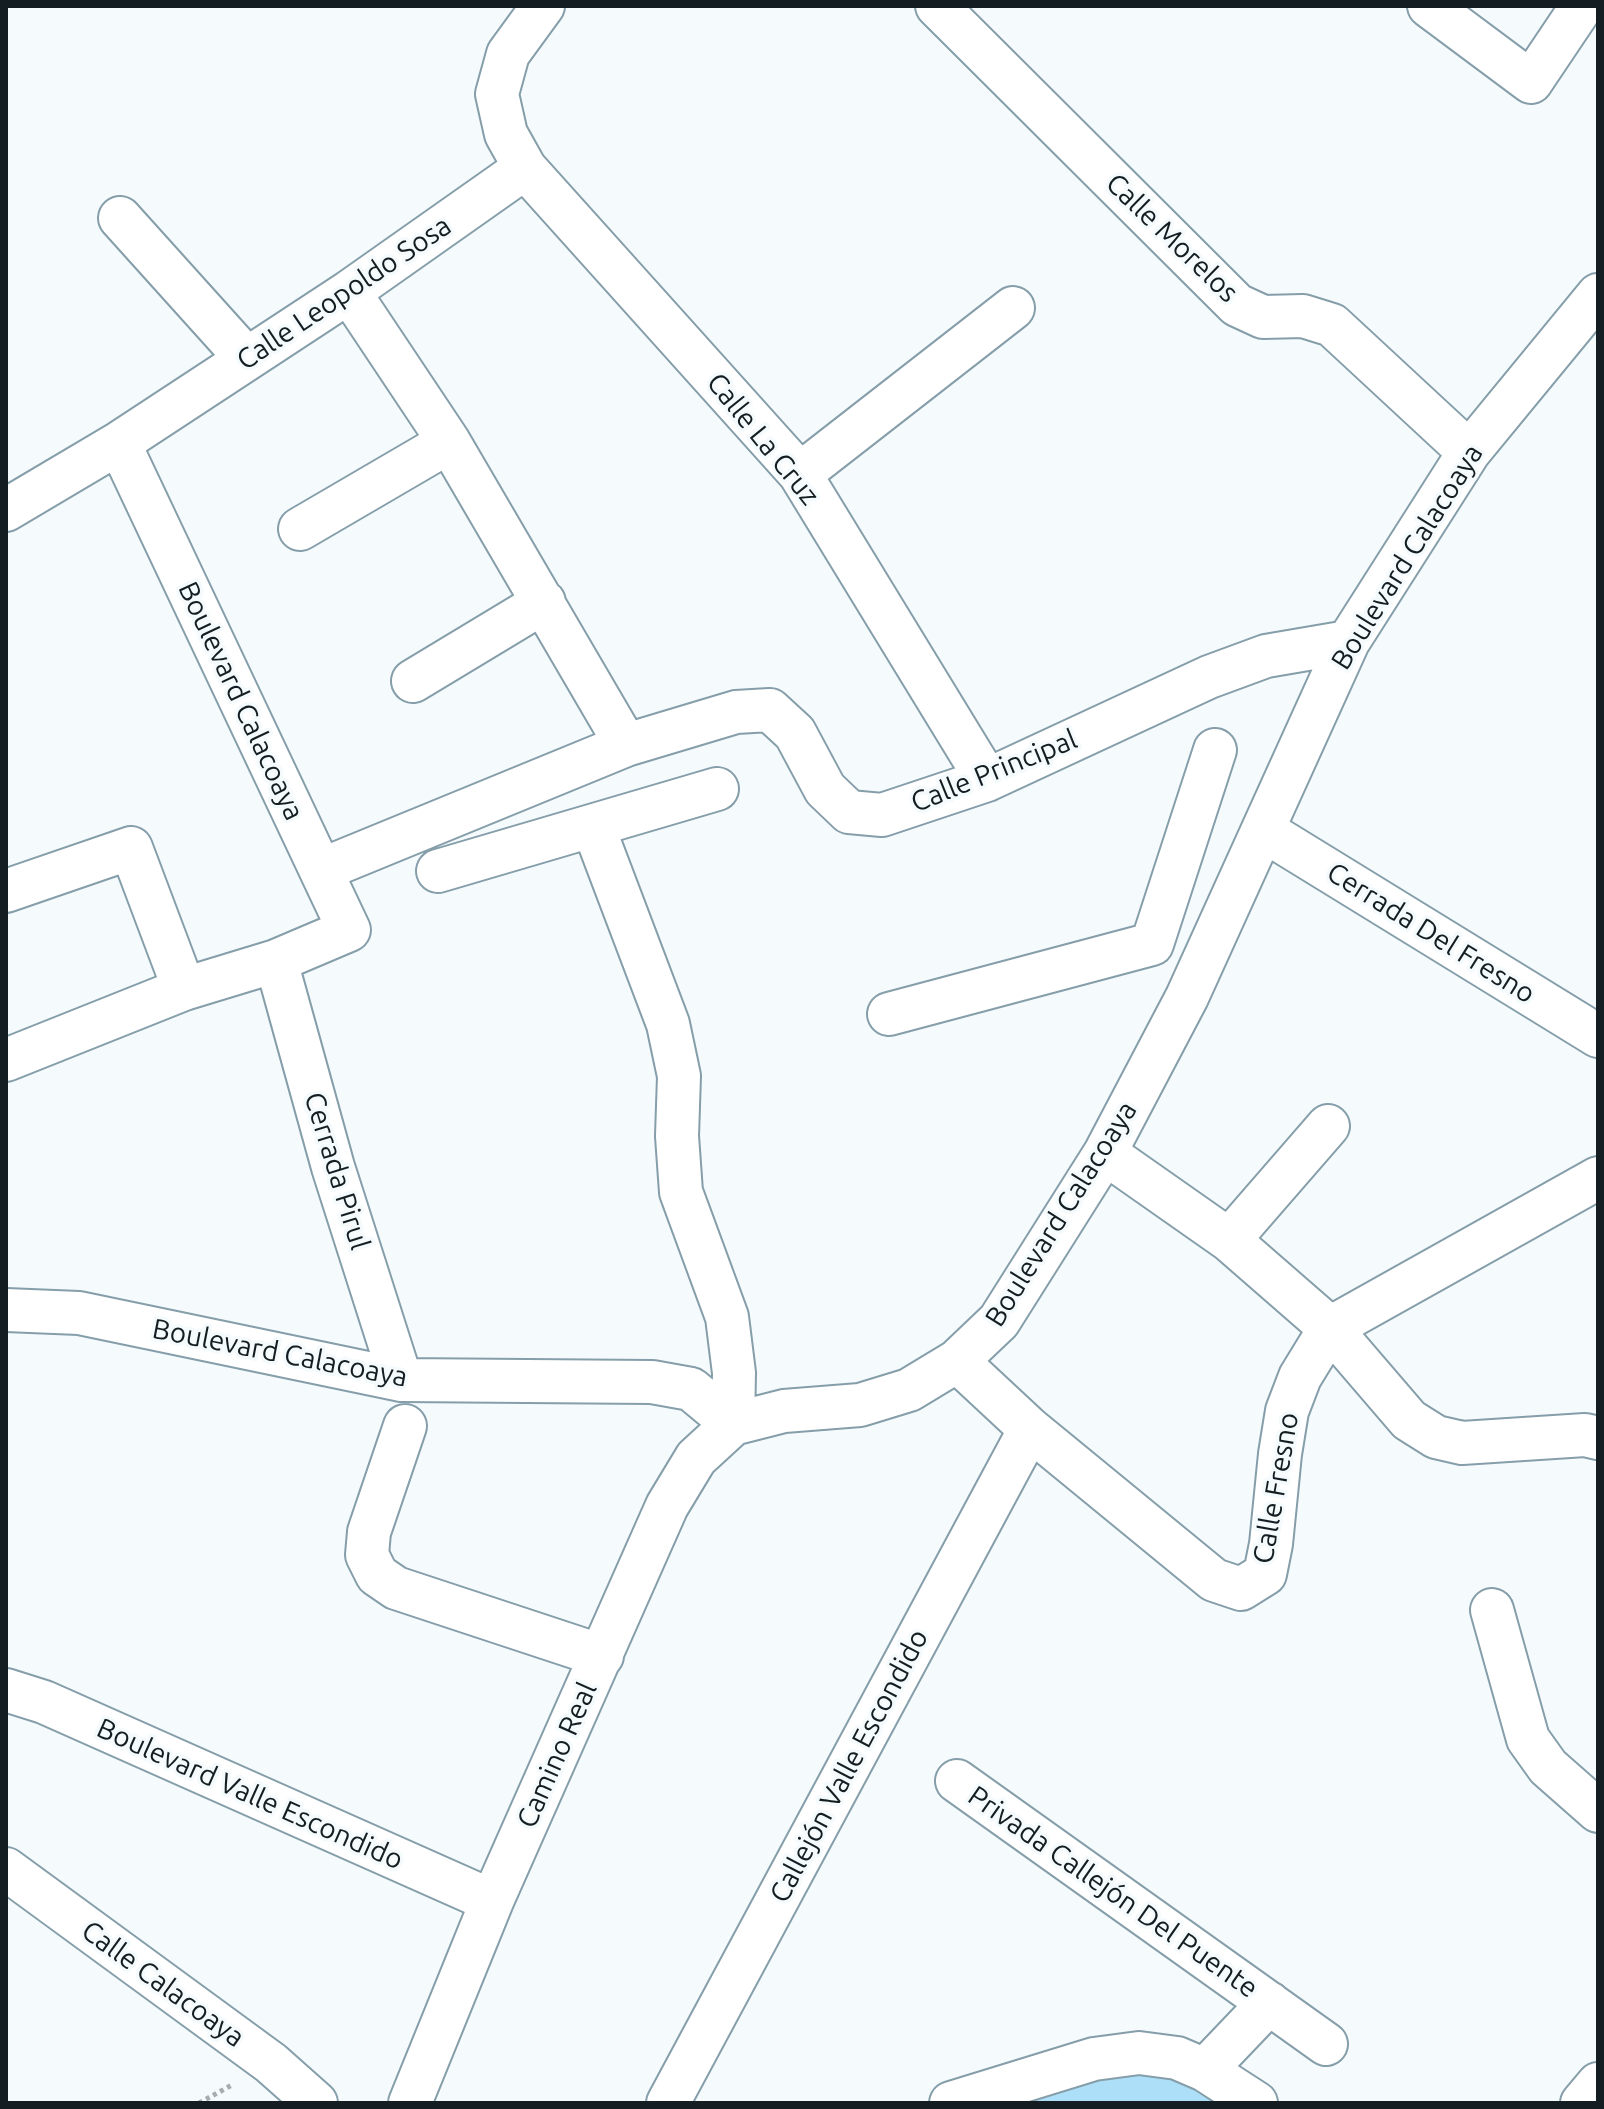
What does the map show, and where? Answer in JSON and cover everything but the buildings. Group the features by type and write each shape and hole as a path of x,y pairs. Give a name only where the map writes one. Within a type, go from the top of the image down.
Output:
{"street":[{"path":"525,168 506,134 497,94 508,54 543,6"},
{"name":"Calle Morelos","path":"937,6 1237,305 1263,317 1303,316 1332,325 1469,452"},
{"path":"1429,6 1531,82 1582,6"},
{"name":"Calle Leopoldo Sosa","path":"6,510 119,443 349,292 525,168"},
{"name":"Calle La Cruz","path":"525,168 800,474 987,780"},
{"path":"120,218 247,359"},
{"path":"349,292 449,442 626,745"},
{"name":"Boulevard Calacoaya","path":"6,1310 79,1313 401,1380 652,1382 691,1389 733,1424 784,1411 860,1405 909,1390 957,1361 999,1321 1105,1153 1187,997 1348,642 1469,452 1583,341 1598,295"},
{"path":"800,474 1013,308"},
{"path":"300,529 449,442"},
{"name":"Boulevard Calacoaya","path":"6,1060 184,989 276,961 349,930 119,443"},
{"path":"413,681 544,602"},
{"name":"Calle Principal","path":"321,870 626,745 736,712 770,710 795,733 825,789 849,812 882,815 987,780 1209,677 1266,656 1348,642"},
{"path":"1152,944 1215,750"},
{"path":"438,871 717,789"},
{"path":"593,826 668,1024 679,1076 677,1136 681,1192 727,1317 734,1373 733,1424"},
{"name":"Cerrada Del Fresno","path":"1263,830 1598,1036"},
{"path":"6,891 131,848 184,989"},
{"path":"1152,944 1187,997"},
{"path":"889,1014 1152,944"},
{"name":"Cerrada Pirul","path":"276,961 333,1167 401,1380"},
{"path":"1229,1240 1328,1126"},
{"path":"1105,1153 1229,1240 1330,1328 1409,1420 1436,1437 1462,1443 1585,1435 1598,1438"},
{"name":"Calle Fresno","path":"957,1361 1030,1429 1214,1580 1241,1589 1265,1574 1287,1411 1300,1377 1330,1328 1598,1178"},
{"name":"Camino Real","path":"410,2103 492,1901 667,1506 696,1458 733,1424"},
{"path":"405,1426 369,1532 367,1555 377,1575 396,1588 602,1656"},
{"name":"Callejón Valle Escondido","path":"668,2103 1030,1429"},
{"path":"1492,1610 1528,1739 1548,1767 1598,1811"},
{"name":"Boulevard Valle Escondido","path":"6,1690 44,1702 492,1901"},
{"name":"Privada Callejón Del Puente","path":"957,1781 1326,2044"},
{"name":"Calle Calacoaya","path":"6,1869 271,2063 316,2103"},
{"name":"Privada Callejón Del Puente","path":"1205,2070 1269,2003"},
{"path":"951,2103 1094,2059 1139,2053 1177,2058 1205,2070 1256,2103"},
{"path":"1582,2103 1598,2084"}],"shaded area":[{"path":"1165,2070 1231,2103 954,2103 964,2099"}]}
